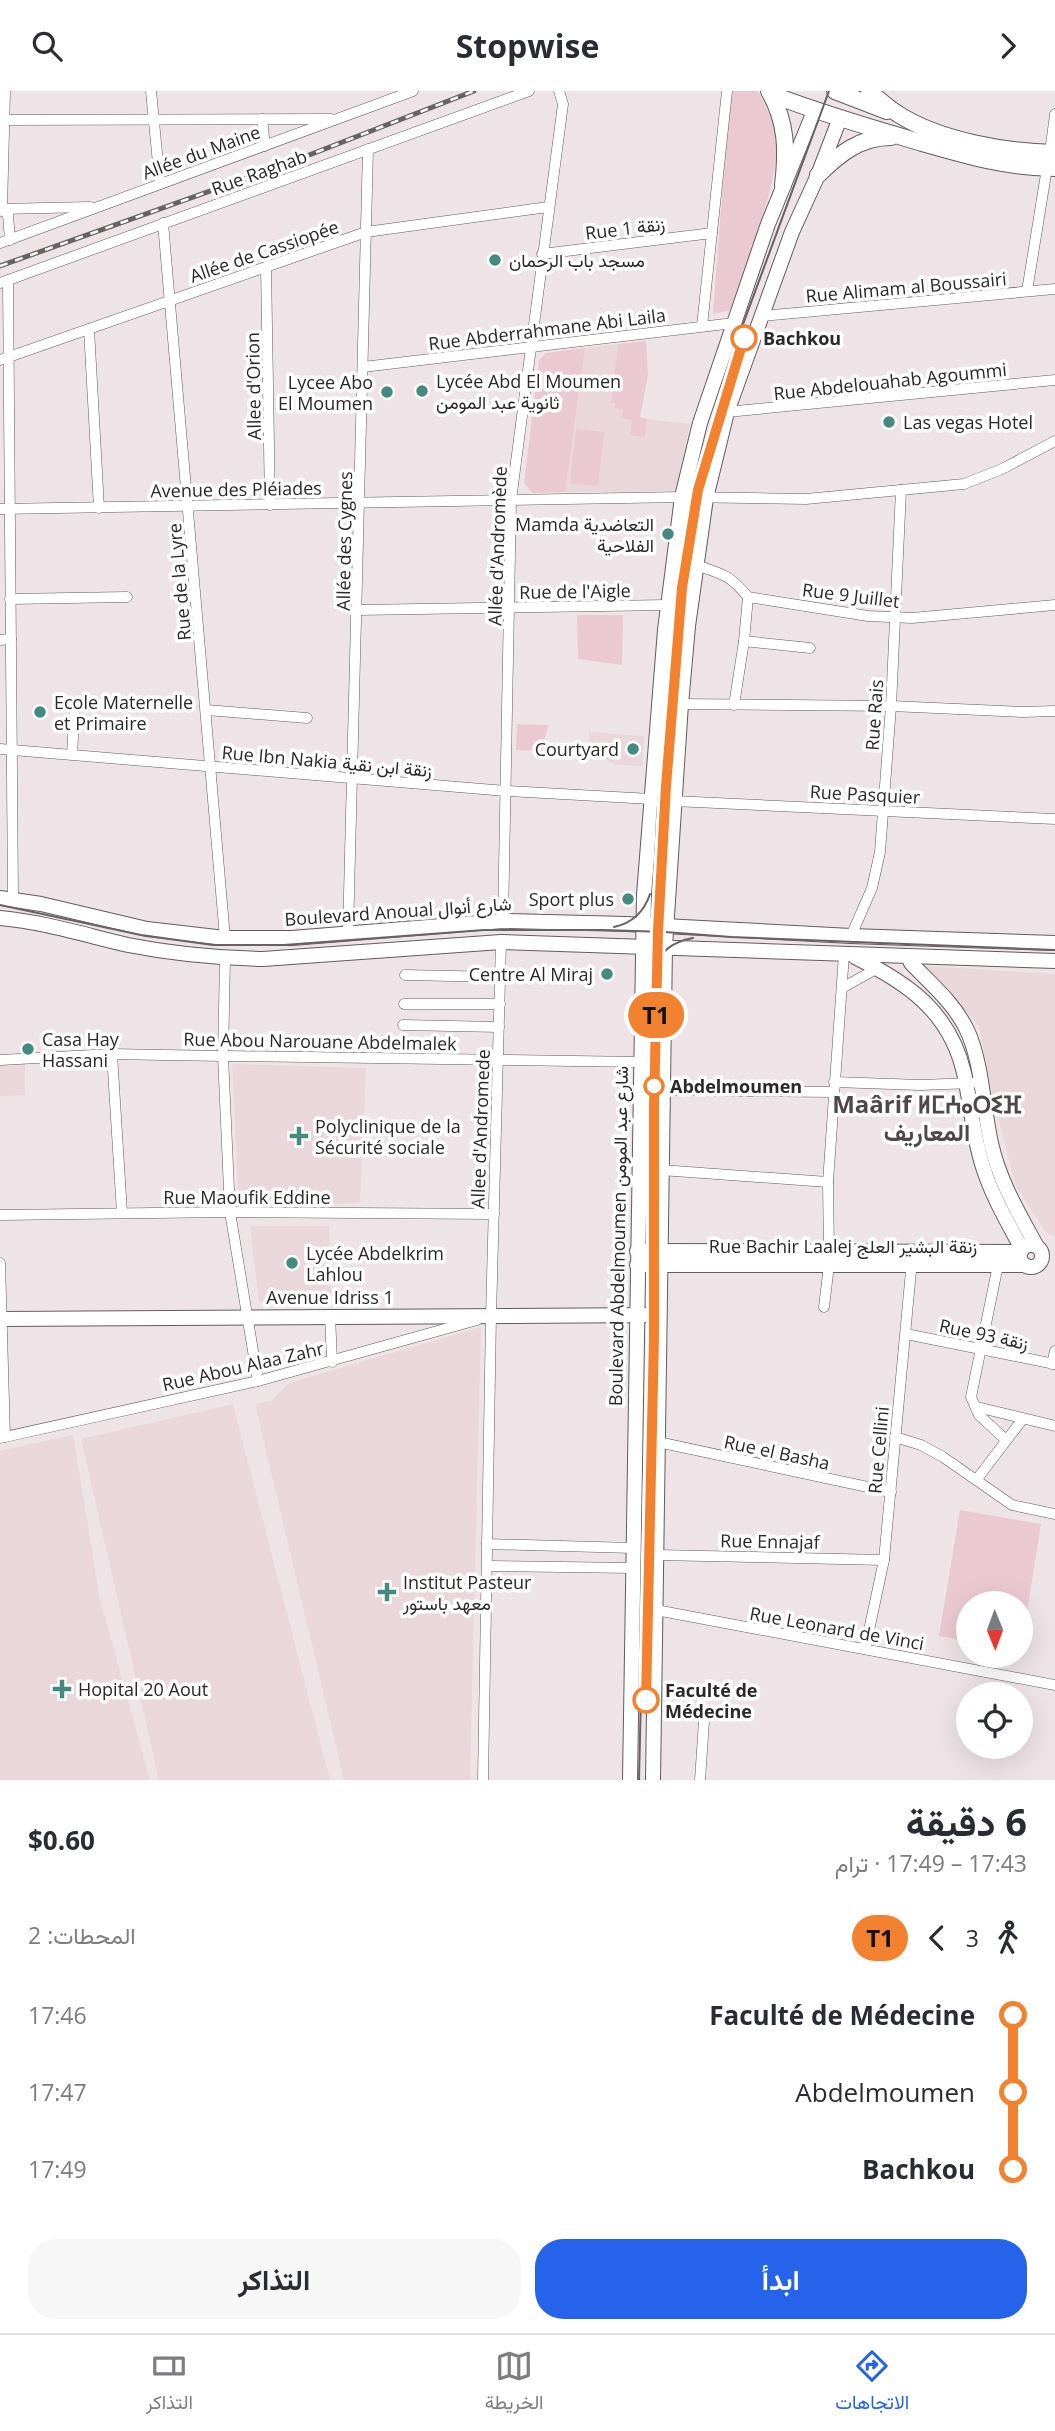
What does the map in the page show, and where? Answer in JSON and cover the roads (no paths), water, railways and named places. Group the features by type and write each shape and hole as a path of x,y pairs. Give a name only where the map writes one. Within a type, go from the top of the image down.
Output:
{"main road":[{"name":"Boulevard Abdelmoumen شارع عبد المومن","path":"629,1780 644,894 667,605 682,497 700,423 783,185 826,91"},
{"path":"869,91 899,115"},
{"path":"884,91 899,115"},
{"path":"770,92 840,118 981,159 1052,160"},
{"path":"770,92 783,121 786,139 783,185"},
{"path":"653,1780 665,925 681,704 696,565 706,498 727,412 792,232 840,118 845,92 974,144 1022,151 1052,160"},
{"path":"818,175 852,146 874,138 903,137"},
{"path":"613,923 626,918 644,894"},
{"name":"Boulevard Anoual شارع أنوال","path":"6,898 147,929 225,939 272,939 503,921 665,925 850,936 1055,943"},
{"path":"0,918 61,928 128,945 225,958 263,959 501,943 665,946 1055,961"},
{"path":"664,970 680,954 715,950"},
{"path":"847,954 878,968 921,998 942,1020 973,1083"},
{"path":"908,956 911,963 945,998 965,1027 973,1050 973,1083 982,1165 995,1198 1030,1254 1055,1264"},
{"path":"1030,1254 1055,1251"},
{"name":"Rue Bachir Laalej زنقة البشير العلج","path":"637,1258 912,1259 1030,1254"},
{"name":"Rue Bachir Laalej زنقة البشير العلج","path":"912,1259 998,1265 1030,1254"},
{"name":"Avenue Idriss 1","path":"2,1319 659,1315"}],"street":[{"path":"1,210 5,91"},
{"path":"151,91 160,184"},
{"name":"Allée du Maine","path":"5,241 413,91"},
{"name":"Rue Raghab","path":"4,282 529,91"},
{"name":"Allée d'Andromède","path":"503,921 511,500 563,104 559,91"},
{"path":"702,326 727,91"},
{"path":"1027,291 1052,160 1055,114"},
{"path":"262,119 265,146"},
{"path":"2,120 339,119"},
{"name":"Allée des Cygnes","path":"348,933 368,149"},
{"path":"1,210 98,207"},
{"name":"Allée de Cassiopée","path":"4,359 366,232 548,207"},
{"path":"1,210 8,215 5,241"},
{"name":"Rue de la Lyre","path":"163,223 225,939"},
{"name":"Rue 1 زنقة","path":"542,254 712,233"},
{"name":"Allee d'Orion","path":"266,267 271,505"},
{"path":"4,282 5,509 10,599 5,640 12,750 6,898"},
{"name":"Rue Alimam al Boussairi","path":"761,316 1055,289"},
{"name":"Rue Abderrahmane Abi Laila","path":"363,367 734,323"},
{"path":"89,330 99,508"},
{"name":"Rue Abdelouahab Agoummi","path":"727,412 1055,380"},
{"name":"Avenue des Pléiades","path":"5,509 682,497 806,499 964,484 1002,469 1055,441"},
{"name":"Rue Rais","path":"850,936 875,878 883,810 896,618 901,490"},
{"path":"696,565 734,580 748,597 734,705"},
{"path":"10,599 127,597"},
{"name":"Rue 9 Juillet","path":"748,597 896,618 1055,605"},
{"name":"Rue de l'Aigle","path":"358,610 667,605"},
{"path":"744,642 810,648"},
{"path":"72,754 75,702"},
{"path":"681,704 891,706 1055,712"},
{"path":"206,710 307,718"},
{"name":"Rue Ibn Nakia زنقة ابن نقية","path":"0,749 506,791 651,799"},
{"name":"Rue Pasquier","path":"674,801 1055,819"},
{"name":"Allee d'Andromede","path":"483,1780 501,943"},
{"path":"824,1307 829,1258 828,1182 834,1087 847,954"},
{"path":"225,958 223,1056 230,1212 258,1381"},
{"path":"842,988 878,968"},
{"path":"405,975 500,977"},
{"path":"404,1004 499,1004"},
{"path":"403,1025 499,1027"},
{"path":"112,1054 122,1213"},
{"name":"Rue Abou Narouane Abdelmalek","path":"0,1060 112,1054 640,1062"},
{"path":"663,1090 973,1083"},
{"path":"661,1170 828,1182"},
{"name":"Rue Maoufik Eddine","path":"0,1215 230,1212 494,1214"},
{"name":"Rue Cellini","path":"865,1649 884,1560 912,1259"},
{"path":"0,1263 2,1437"},
{"path":"998,1265 971,1397 972,1404 1022,1420 1055,1426"},
{"path":"330,1315 332,1361"},
{"name":"Rue Abou Alaa Zahr","path":"2,1437 258,1381 491,1316"},
{"name":"Rue 93 زنقة","path":"906,1334 1054,1364"},
{"path":"1054,1364 1055,1352"},
{"path":"977,1407 979,1415 1006,1440"},
{"path":"977,1479 1022,1420"},
{"path":"895,1437 931,1451 977,1479 1012,1505 1055,1514"},
{"name":"Rue el Basha","path":"658,1442 891,1492"},
{"path":"487,1544 633,1548"},
{"name":"Rue Ennajaf","path":"657,1555 884,1560"},
{"path":"486,1566 633,1568"},
{"name":"Rue Leonard de Vinci","path":"656,1610 1055,1685"},
{"path":"701,1780 704,1721"}],"tram line":[{"path":"639,1780 649,1356 648,1087 652,931 657,816 673,630 693,490 705,443 738,338 829,91"},
{"name":"T1","path":"646,1700 654,1336 654,1106 658,931 666,786 682,588 698,490 744,338"},
{"path":"614,927 637,916 650,894"},
{"path":"0,905 141,935 213,945 284,945 484,930 604,930 1055,950"},
{"path":"654,972 663,953 679,942 693,938"}],"railway":[{"path":"0,266 286,164 474,91"}],"place":[{"name":"مسجد باب الرحمان","path":"495,260"},
{"name":"Bachkou","path":"744,338"},
{"name":"Lycée Abd El Moumen ثانوية عبد المومن","path":"422,391"},
{"name":"Lycee Abo El Moumen","path":"387,392"},
{"name":"Las vegas Hotel","path":"889,422"},
{"name":"Mamda التعاضدية الفلاحية","path":"668,534"},
{"name":"Ecole Maternelle et Primaire","path":"40,712"},
{"name":"Courtyard","path":"633,749"},
{"name":"Sport plus","path":"628,899"},
{"name":"Centre Al Miraj","path":"607,974"},
{"name":"Casa Hay Hassani","path":"28,1049"},
{"name":"Abdelmoumen","path":"654,1086"},
{"name":"Polyclinique de la Sécurité sociale","path":"299,1136"},
{"name":"Lycée Abdelkrim Lahlou","path":"292,1263"},
{"name":"Institut Pasteur معهد باستور","path":"387,1592"},
{"name":"Hopital 20 Aout","path":"62,1689"},
{"name":"Faculté de Médecine","path":"646,1700"}],"district":[{"name":"Maârif ⵍⵎⵄⴰⵔⵉⴼ المعاريف","path":"927,1117"}]}
